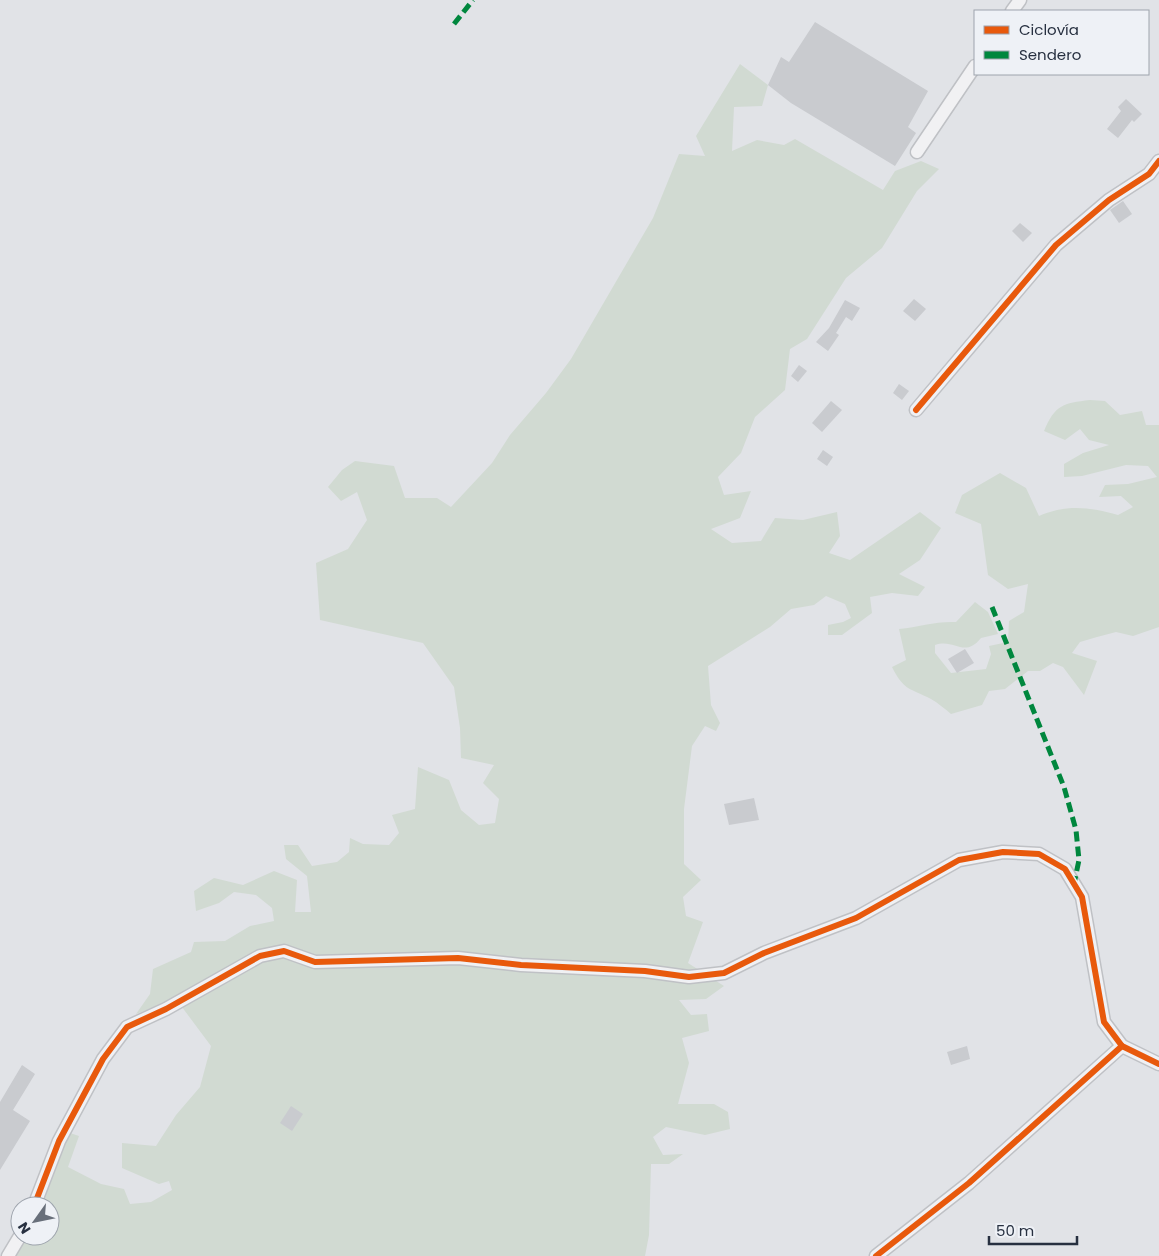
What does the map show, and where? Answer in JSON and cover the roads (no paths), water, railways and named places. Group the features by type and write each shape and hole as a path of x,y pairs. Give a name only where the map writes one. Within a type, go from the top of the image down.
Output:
{"street":[{"path":"917,152 974,67"},
{"path":"916,410 1056,245 1109,200 1149,174 1159,161"},
{"path":"38,1196 59,1141 103,1059 127,1027 166,1009 260,956 284,951 315,962 458,958 522,965 645,971 689,977 724,972 764,954 856,918 959,860 1003,852 1038,854 1065,868 1082,896 1104,1022 1122,1046 1159,1064"},
{"path":"876,1256 969,1183 1122,1046"}]}
